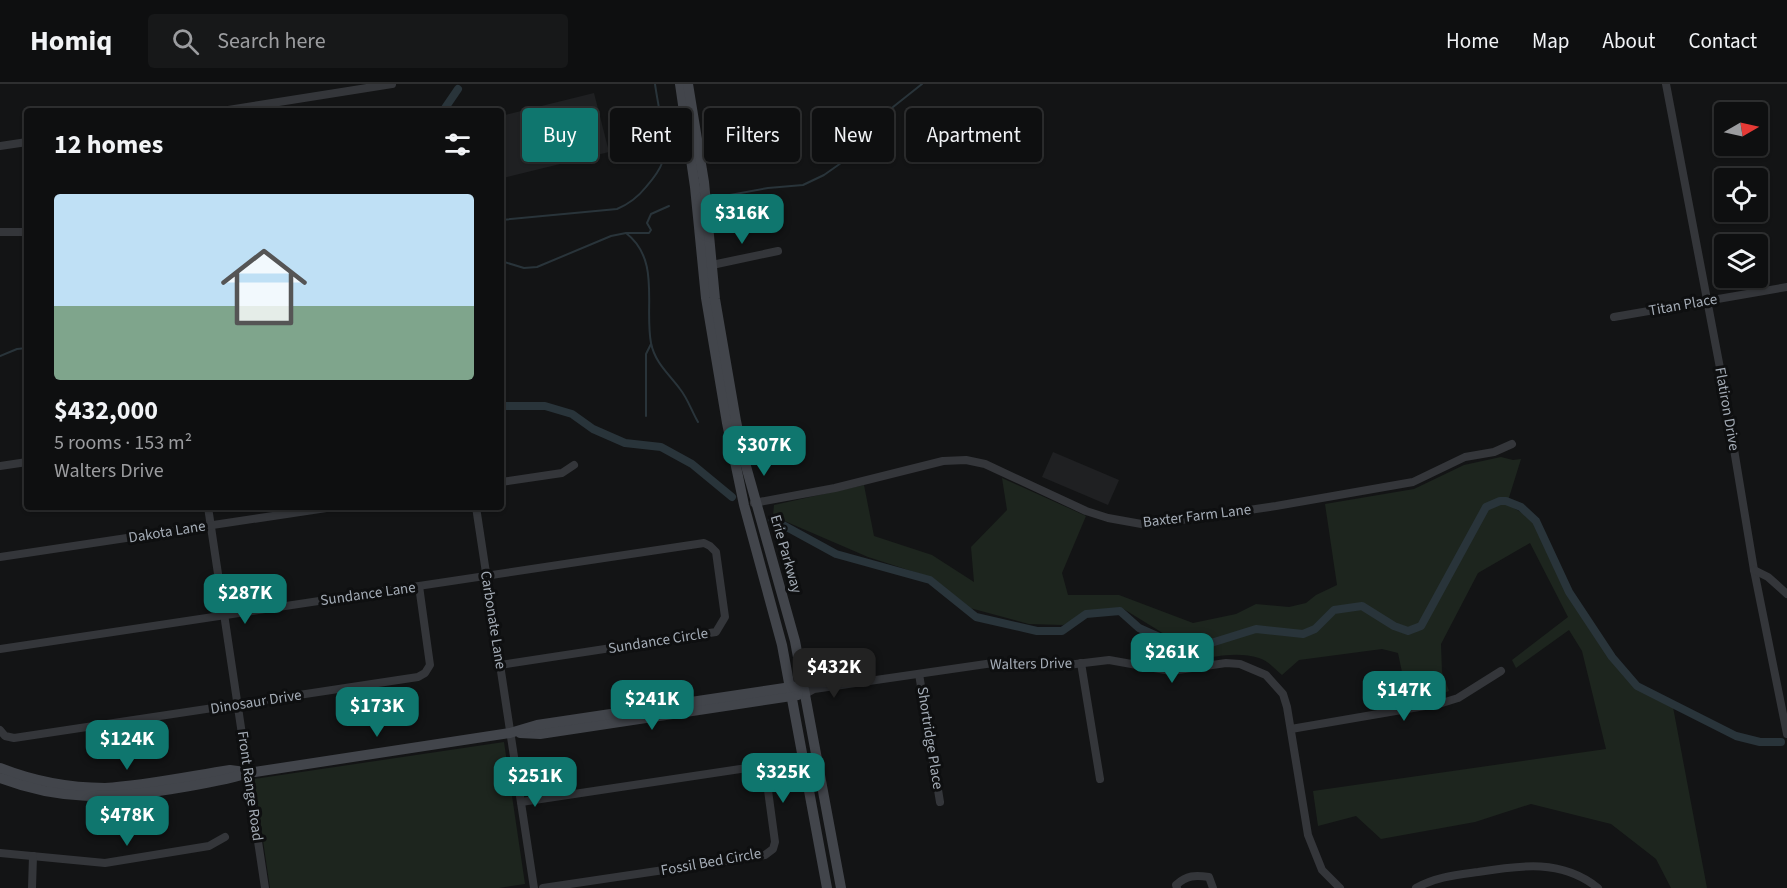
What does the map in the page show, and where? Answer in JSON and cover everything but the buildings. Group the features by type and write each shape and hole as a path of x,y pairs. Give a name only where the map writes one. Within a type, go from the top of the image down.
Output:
{"main road":[{"name":"Erie Parkway","path":"680,84 695,187 710,330 782,645 827,888"},
{"name":"Erie Parkway","path":"688,84 704,182 717,309 750,504 795,641 808,689 841,888"},
{"path":"0,778 49,793 97,798 118,797 185,787 248,773 510,733 537,725 808,689"},
{"path":"0,768 51,783 107,788 230,770 248,773"}],"street":[{"path":"241,108 392,84"},
{"name":"Flatiron Drive","path":"1666,84 1754,570 1787,734"},
{"path":"0,146 24,142"},
{"path":"0,232 24,232"},
{"path":"712,265 778,251"},
{"name":"Titan Place","path":"1614,317 1787,287"},
{"name":"Baxter Farm Lane","path":"750,504 835,488 943,461 966,460 985,464 1086,511 1108,518 1147,525 1276,506 1413,482 1465,457 1494,452 1512,444"},
{"path":"0,466 24,462"},
{"path":"504,482 562,473 574,465"},
{"name":"Front Range Road","path":"208,510 265,888"},
{"name":"Dakota Lane","path":"0,557 313,510"},
{"name":"Carbonate Lane","path":"476,510 534,888"},
{"name":"Sundance Circle","path":"486,576 704,543 716,552 725,617 716,632 500,665"},
{"path":"1754,570 1768,577 1787,594"},
{"name":"Sundance Lane","path":"0,649 486,576"},
{"name":"Dinosaur Drive","path":"0,730 5,736 14,738 418,677 425,673 430,665 420,586"},
{"name":"Walters Drive","path":"808,689 993,663 1059,666 1109,660 1171,671 1226,663 1253,668 1266,675 1283,694 1291,729 1308,836 1322,870 1340,888"},
{"path":"1081,663 1100,779"},
{"path":"1291,729 1442,703 1458,698 1501,670"},
{"name":"Shortridge Place","path":"920,674 940,802"},
{"name":"Fossil Bed Circle","path":"521,802 747,768 760,772 766,783 775,842 773,849 765,855 543,888"},
{"path":"0,853 105,863 209,846 225,837"},
{"path":"32,888 33,856"},
{"path":"1416,888 1426,882 1449,876 1538,865 1565,869 1588,880 1598,888"},
{"path":"1177,888 1176,885 1184,878 1197,875 1209,877 1213,888"}],"shaded area":[{"path":"594,93 598,108 533,108"},
{"path":"598,109 609,152 598,155"},
{"path":"522,111 522,162 568,162 504,178 504,115"},
{"path":"1053,452 1119,480 1108,505 1042,477"},
{"path":"1501,457 1521,459 1507,504 1534,520 1582,614 1600,642 1632,683 1642,691 1673,707 1707,888 1671,888 1656,859 1611,824 1531,804 1475,822 1381,839 1356,816 1318,826 1313,791 1606,749 1582,651 1569,630 1516,668 1512,660 1568,617 1530,543 1478,573 1441,644 1442,672 1449,691 1437,696 1408,701 1398,653 1382,649 1299,660 1282,675 1265,661 1248,655 1225,655 1191,660 1168,659 1174,640 1122,608 1089,612 1063,625 1029,624 970,608 933,578 868,557 773,516 774,505 864,485 874,536 932,555 974,582 971,547 1007,510 1002,478 1086,516 1062,573 1068,595 1119,595 1193,623 1236,614 1256,604 1289,607 1306,603 1316,595 1337,585 1325,504 1414,489 1464,465"},
{"path":"504,742 525,884 499,888 270,888 254,779"}],"waterway":[{"path":"504,220 617,209 643,191 662,163 663,135 655,84"},
{"path":"719,197 768,188 803,185 824,175 868,144 883,115 922,84"},
{"path":"445,108 458,89"},
{"path":"504,262 524,268 537,267 611,236 626,233 649,233 651,230 647,223 651,214 669,206"},
{"path":"626,233 637,244 644,256 649,284 649,329 653,350 659,362 683,393 698,422"},
{"path":"646,416 646,354 651,344"},
{"path":"0,356 24,348"},
{"path":"504,406 545,406 572,414 593,429 625,443 661,447 692,464 732,497"},
{"path":"1211,643 1256,629 1303,634 1315,629 1334,610 1362,606 1394,626 1408,631 1421,626 1486,507 1506,501 1521,507 1536,521 1569,592 1612,657 1637,686 1736,736 1760,742 1781,742"},
{"path":"772,519 836,554 930,580 976,617 1037,631 1062,631 1086,614 1120,611 1139,628 1186,649 1204,645"}]}
